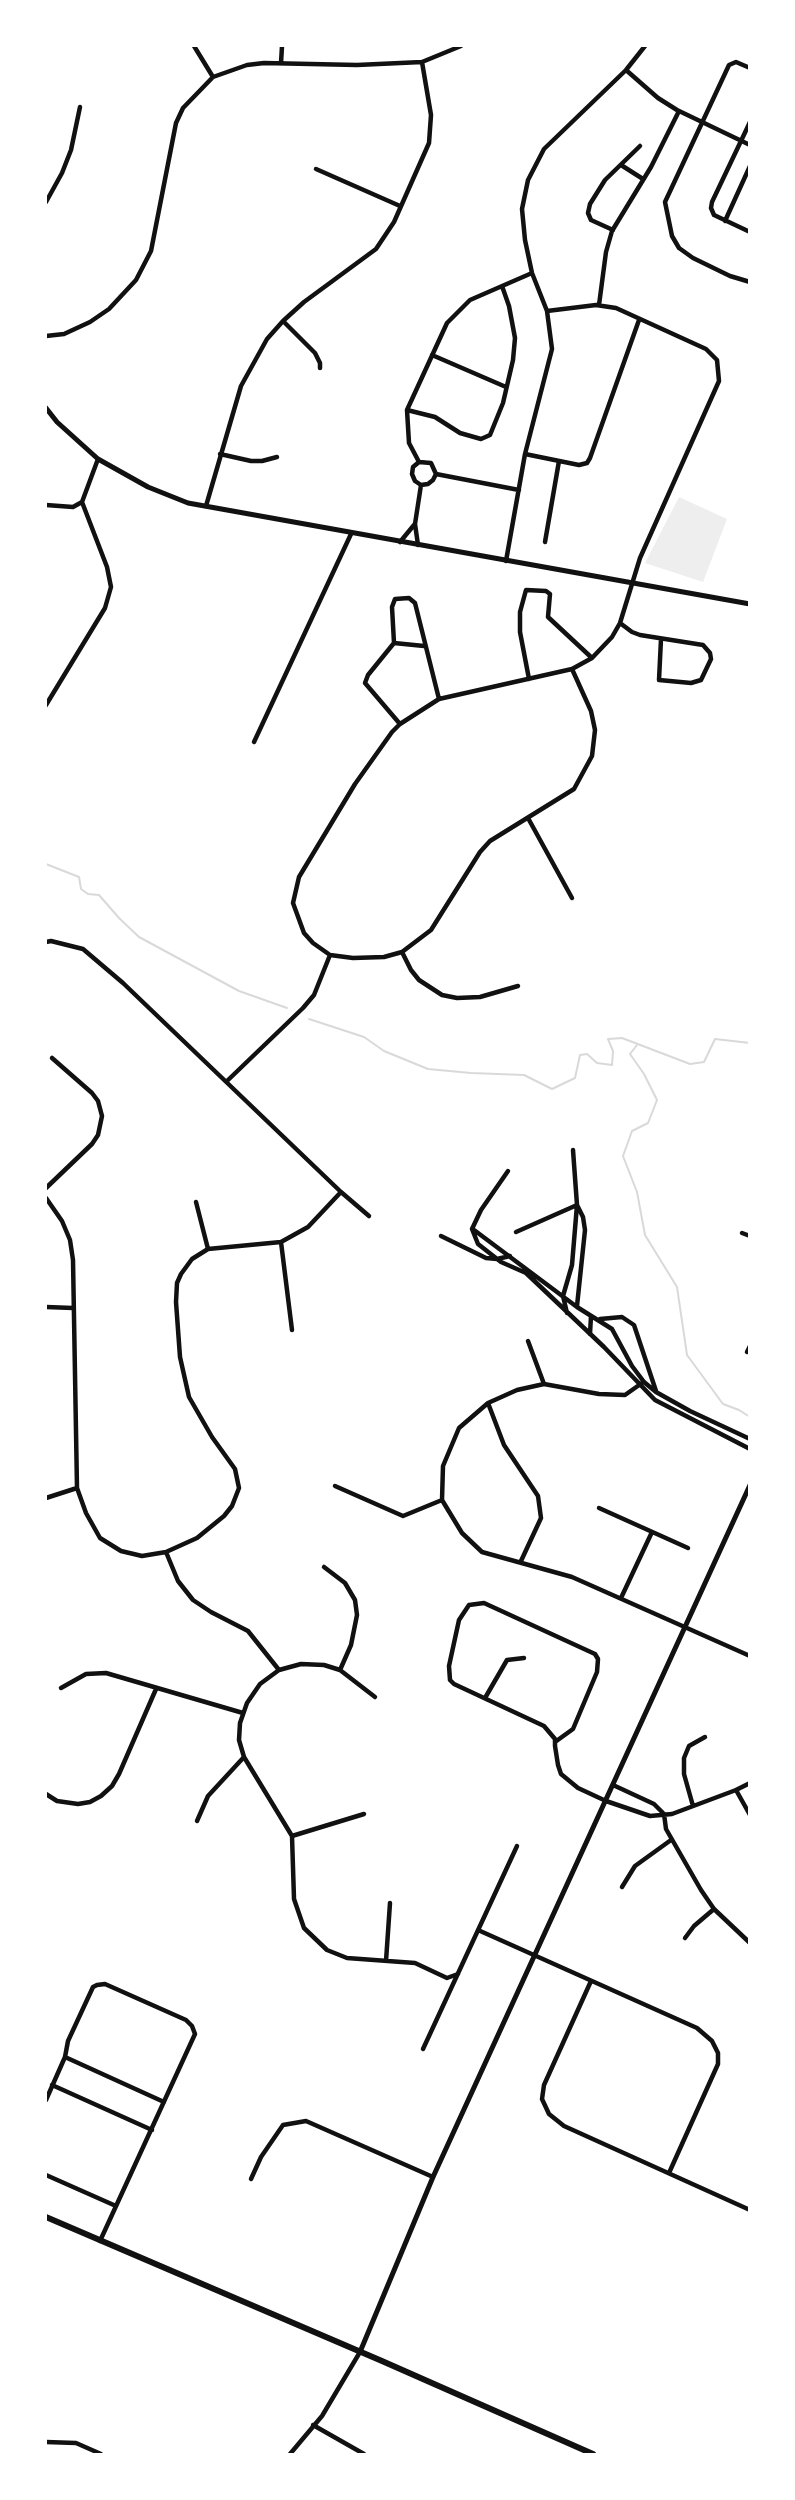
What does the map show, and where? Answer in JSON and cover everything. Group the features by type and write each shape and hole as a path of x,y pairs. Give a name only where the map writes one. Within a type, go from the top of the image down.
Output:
{"main road":[{"path":"46,2217 593,2455"}],"street":[{"path":"194,46 213,77"},
{"path":"281,63 282,46"},
{"path":"46,336 64,334 90,322 109,309 136,280 150,251 176,123 183,108 213,77 247,65 422,62 461,46"},
{"path":"505,562 525,454 552,349 547,311 532,273 525,240 523,209 528,180 544,149 625,70 645,46"},
{"path":"205,507 246,374 267,339 283,321 376,249 400,206 421,161 431,129 429,94 422,62"},
{"path":"750,68 736,62 729,65 665,202 668,225 679,248 730,276 748,281 750,272"},
{"path":"625,70 658,98 679,111 750,145"},
{"path":"46,202 71,150 80,107"},
{"path":"599,305 613,230 679,111"},
{"path":"750,122 712,202 714,215 750,232"},
{"path":"613,230 591,220 589,210 605,180 640,146"},
{"path":"621,165 643,179"},
{"path":"725,221 750,166"},
{"path":"316,169 400,206"},
{"path":"419,462 409,443 407,410 447,323 470,300 532,273"},
{"path":"407,410 430,415 460,433 481,439 490,435 506,387 515,338 502,286"},
{"path":"547,311 599,305 616,308 706,349 717,360 720,375 709,407 640,558 620,623 606,644 592,658 572,670 439,699 400,724 355,784 299,877 293,903 304,933 330,955 372,958 402,952 431,930 480,852 501,833 574,789 592,756 593,718 572,670"},
{"path":"525,454 579,465 587,463 639,320"},
{"path":"283,321 315,352 320,368"},
{"path":"432,355 506,387"},
{"path":"46,408 57,422 98,459 148,488 205,507 750,604"},
{"path":"220,454 251,461 277,457"},
{"path":"46,505 73,507 82,502 98,459"},
{"path":"545,542 559,461"},
{"path":"419,462 431,463 436,474 428,484 421,485 415,481 413,467 419,462"},
{"path":"436,474 519,490"},
{"path":"418,545 415,524 421,485"},
{"path":"46,705 105,608 111,587 107,567 82,502"},
{"path":"400,542 415,524"},
{"path":"254,742 351,534"},
{"path":"529,679 520,632 520,612 526,590 546,591 550,594 548,617 592,658"},
{"path":"400,724 365,683 394,643 393,602 396,599 409,598 415,603 439,699"},
{"path":"620,623 632,632 661,639 686,641 707,648 711,659 701,680 691,683 659,680 661,639"},
{"path":"394,643 424,646"},
{"path":"527,818 572,898"},
{"path":"46,942 83,949 123,983 369,1216"},
{"path":"402,952 419,979 442,995 457,998 480,997 519,986"},
{"path":"227,1082 314,995 330,955"},
{"path":"46,1188 92,1144 98,1135 102,1116 101,1108 92,1093 52,1058"},
{"path":"567,1313 564,1296 572,1265 577,1205 573,1150"},
{"path":"497,1259 478,1244 472,1229 481,1210 508,1171"},
{"path":"46,1198 62,1221 70,1240 73,1260 77,1488 92,1526 110,1546 132,1555 150,1555 166,1552 197,1538 232,1506 239,1488 235,1469 192,1404 180,1357 177,1283 192,1259 208,1249 281,1242 309,1227 341,1192"},
{"path":"196,1202 208,1249"},
{"path":"516,1232 577,1205"},
{"path":"577,1205 585,1230 577,1307"},
{"path":"472,1229 577,1307 612,1329 642,1383 690,1411 750,1439"},
{"path":"741,1233 750,1236"},
{"path":"441,1236 480,1256 497,1259 522,1270 663,1406 750,1449"},
{"path":"281,1242 292,1330"},
{"path":"497,1259 510,1256"},
{"path":"46,1307 73,1308"},
{"path":"590,1334 591,1315"},
{"path":"597,1319 622,1318 634,1325 656,1392"},
{"path":"528,1342 544,1384"},
{"path":"747,1352 750,1346"},
{"path":"642,1383 625,1395 599,1394 544,1384 517,1390 488,1404 459,1428 443,1466 442,1500 462,1533 482,1552 572,1577 750,1656"},
{"path":"488,1404 504,1445 538,1496 541,1518 521,1561"},
{"path":"290,2455 339,2389 360,2352 433,2177 750,1485"},
{"path":"335,1486 403,1516 442,1500"},
{"path":"46,1498 77,1488"},
{"path":"599,1508 688,1548"},
{"path":"621,1598 652,1532"},
{"path":"166,1552 178,1581 193,1600 248,1631 279,1670"},
{"path":"324,1567 345,1583 355,1600 358,1615 351,1645 340,1670"},
{"path":"555,1742 573,1729 597,1672 598,1659 589,1649 484,1603 469,1605 459,1620 450,1680 535,1721 551,1732 558,1765 566,1780 606,1801 650,1816 694,1806 750,1783"},
{"path":"485,1698 507,1660 524,1658"},
{"path":"375,1698 340,1670 313,1664 279,1670 267,1676 253,1693 243,1713 239,1740 244,1757 292,1836 294,1899 304,1928 319,1944 336,1954 357,1959 415,1963 447,1978 458,1974"},
{"path":"61,1688 79,1676 95,1672 129,1679 243,1713"},
{"path":"46,1794 57,1801 78,1804 90,1802 112,1786 156,1689"},
{"path":"694,1806 684,1774 684,1758 689,1746 705,1737"},
{"path":"197,1821 208,1796 244,1757"},
{"path":"613,1785 654,1804 664,1814 671,1840 714,1909 750,1943"},
{"path":"736,1790 750,1815"},
{"path":"292,1836 364,1814"},
{"path":"622,1887 635,1866 671,1840"},
{"path":"423,2049 517,1846"},
{"path":"386,1961 390,1903"},
{"path":"685,1938 694,1926 714,1909"},
{"path":"478,1930 707,2035 716,2049 718,2064 669,2173"},
{"path":"591,1981 542,2091 543,2104 549,2114 558,2123 750,2210"},
{"path":"46,2100 65,2057 68,2041 93,1987 100,1983 186,2020 192,2026 195,2034 100,2242"},
{"path":"65,2057 164,2102"},
{"path":"52,2085 152,2130"},
{"path":"251,2179 261,2157 283,2125 306,2121 433,2177"},
{"path":"46,2175 116,2206"},
{"path":"313,2426 364,2455"},
{"path":"46,2442 76,2442 101,2455"}],"shaded area":[{"path":"679,497 727,519 703,582 645,563"}],"waterway":[{"path":"46,864 79,877 81,889 88,894 99,895 139,937 239,991 287,1008"},
{"path":"309,1019 364,1037 384,1051 428,1069 524,1075 552,1089 575,1078 580,1055 587,1054 597,1063 612,1065 613,1051 608,1039 622,1038 690,1064 704,1062 715,1039 750,1043"},
{"path":"637,1045 630,1054 657,1100 648,1123 632,1131 623,1156 637,1192 645,1235 677,1287 687,1355 723,1404 750,1417"}]}
